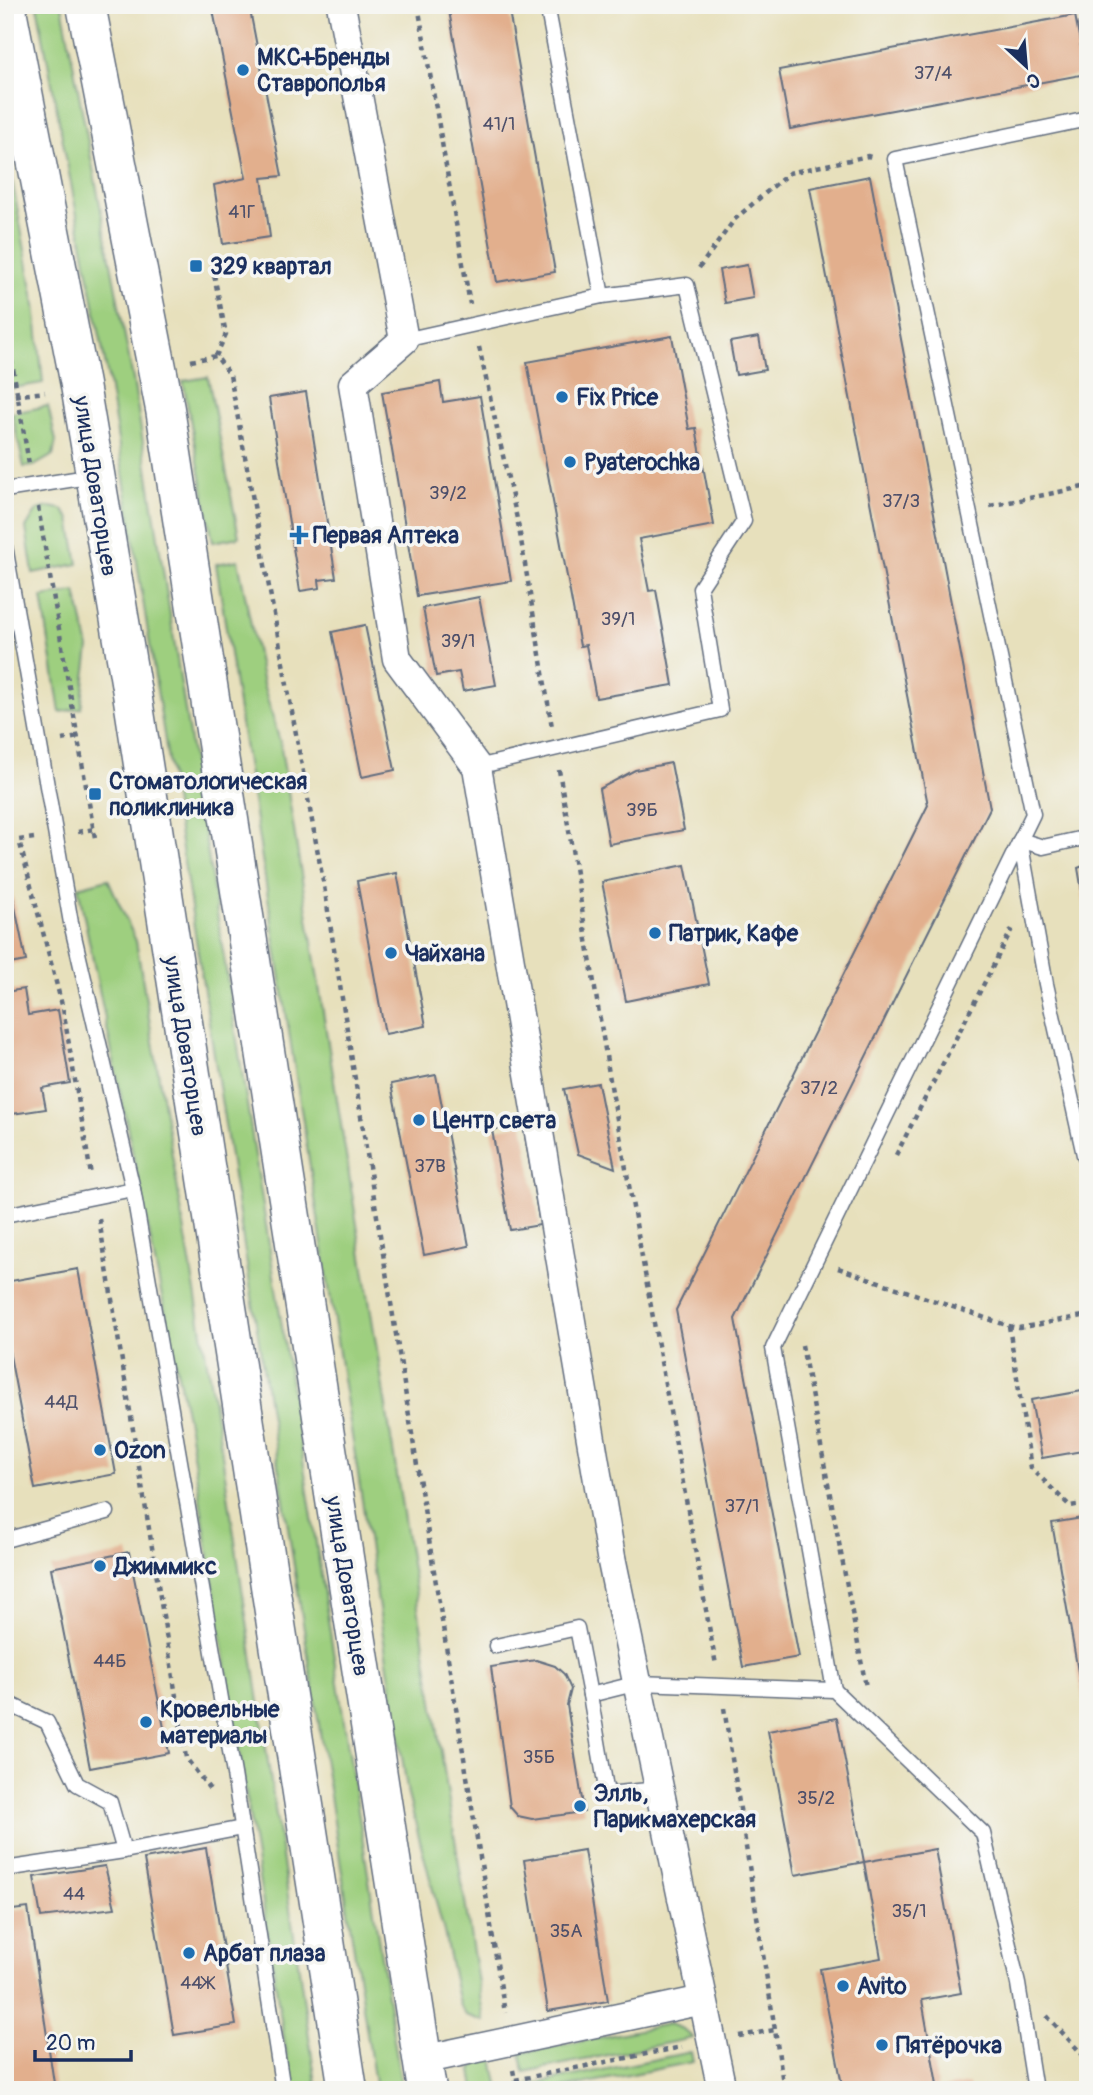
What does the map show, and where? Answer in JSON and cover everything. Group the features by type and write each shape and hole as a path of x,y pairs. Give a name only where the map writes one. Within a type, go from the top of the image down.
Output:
{"main road":[{"name":"улица Доваторцев","path":"6,5 95,475 132,693 348,2090"},
{"name":"улица Доваторцев","path":"86,5 165,409 425,2075"}],"street":[{"path":"341,5 404,340 353,384 397,659 477,767 611,1557 722,2090"},
{"path":"425,2075 509,2042 703,2000"}],"lane":[{"path":"547,5 603,296"},
{"path":"1035,2090 1018,1984 983,1833 834,1690 773,1348 1033,814 895,159 1088,119"},
{"path":"404,340 603,296 687,285 744,521 700,588 720,710 477,767"},
{"path":"5,490 95,475"},
{"path":"5,546 71,923 133,1189 234,1829 283,2090"},
{"path":"1020,840 1043,847 1088,837"},
{"path":"1020,840 1028,896 1084,1155"},
{"path":"5,1215 133,1189"},
{"path":"5,1540 107,1512"},
{"path":"496,1646 577,1628 607,1794 659,1789"},
{"path":"590,1695 638,1683 834,1690"},
{"path":"5,1702 47,1722 77,1784 110,1802 124,1851"},
{"path":"5,1869 124,1851 234,1829"}],"path":[{"path":"418,5 474,324 519,528 555,741"},
{"path":"687,285 735,219 789,173 868,156 898,172"},
{"path":"212,265 226,334 216,356"},
{"path":"5,320 95,838"},
{"path":"969,511 1088,486"},
{"path":"989,493 995,520"},
{"path":"282,659 324,886 517,2090"},
{"path":"559,768 611,1086 720,1687 784,2090"},
{"path":"55,835 19,841 63,1009 186,1758 224,1808 234,1829"},
{"path":"895,1157 1028,896"},
{"path":"844,1257 838,1269 1009,1326 1019,1328 1088,1315"},
{"path":"1009,1326 1031,1468 1070,1506 1088,1503"},
{"path":"801,1339 874,1727"},
{"path":"1018,1984 1082,2054 1088,2067"},
{"path":"515,2080 775,2030"}],"green space":[{"path":"37,5 62,5 133,379 402,2090 376,2090 109,383"},
{"path":"5,141 35,305 43,383 7,389"},
{"path":"208,377 239,537 213,542 183,381"},
{"path":"48,406 56,441 53,455 34,466 24,467 12,413"},
{"path":"49,507 62,509 70,519 78,564 33,573 26,528 37,510"},
{"path":"238,560 263,684 280,742 484,2021 466,2015 459,2004 444,1932 408,1795 216,564"},
{"path":"76,592 89,648 81,708 60,712 42,597"},
{"path":"108,879 136,941 219,1434 317,2090 292,2090 189,1428 78,887"},
{"path":"669,2024 683,2029 693,2038 524,2072 521,2053"},
{"path":"492,2052 499,2090 475,2090 472,2070 481,2057"},
{"path":"691,2052 693,2062 553,2090 530,2090 529,2085"}],"building":[{"path":"212,5 249,5 282,176 262,178 270,237 223,244 214,185 246,178"},
{"path":"448,5 508,5 555,272 497,282"},
{"path":"1075,15 1086,74 790,129 779,70"},
{"path":"870,176 990,808 735,1319 799,1657 743,1667 676,1310 928,805 810,188"},
{"path":"747,265 753,298 725,303 719,270"},
{"path":"672,336 689,429 696,428 714,525 639,539 649,591 656,590 673,685 596,698 586,645 580,646 527,362"},
{"path":"759,337 765,370 736,375 730,342"},
{"path":"440,382 443,402 480,396 511,581 417,596 382,392"},
{"path":"306,392 336,578 319,580 320,588 300,591 269,398"},
{"path":"479,597 496,685 463,691 459,672 436,676 423,608"},
{"path":"365,625 395,770 362,777 332,632"},
{"path":"671,763 684,830 609,844 599,789 635,770"},
{"path":"5,858 26,961 5,965"},
{"path":"1088,864 1088,915 1086,915 1078,868"},
{"name":"Патрик, Кафе","path":"685,865 709,984 626,1001 602,882"},
{"name":"Чайхана","path":"397,873 426,1026 385,1034 357,881"},
{"path":"24,989 28,1015 58,1010 70,1083 42,1088 46,1109 5,1115 5,992"},
{"path":"436,1075 469,1246 424,1255 391,1084"},
{"path":"598,1083 615,1168 578,1154 564,1089"},
{"path":"523,1124 540,1225 510,1230 492,1130"},
{"path":"78,1269 116,1474 35,1489 5,1329 5,1282"},
{"path":"1088,1390 1088,1450 1042,1458 1031,1400"},
{"path":"1088,1517 1088,1717 1086,1717 1052,1523"},
{"path":"129,1552 169,1753 90,1768 51,1568"},
{"path":"536,1660 555,1666 564,1674 571,1689 567,1705 584,1812 532,1819 518,1816 510,1807 491,1667"},
{"path":"837,1718 864,1862 795,1875 768,1731"},
{"path":"206,1848 236,2025 174,2035 144,1859"},
{"path":"935,1849 961,1993 922,2000 938,2090 843,2090 820,1969 881,1958 864,1862"},
{"path":"584,1850 608,2001 548,2011 524,1860"},
{"path":"105,1866 115,1908 41,1917 34,1877"},
{"path":"28,1908 55,2090 5,2090 5,1911"},
{"path":"969,2084 970,2090 942,2090 942,2088"}],"place":[{"name":"МКС+Бренды Ставрополья","path":"243,70"},
{"name":"329 квартал","path":"196,266"},
{"name":"Fix Price","path":"562,397"},
{"name":"Pyaterochka","path":"570,462"},
{"name":"Первая Аптека","path":"299,535"},
{"name":"Стоматологическая поликлиника","path":"95,794"},
{"name":"Патрик, Кафе","path":"655,933"},
{"name":"Чайхана","path":"391,953"},
{"name":"Центр света","path":"419,1120"},
{"name":"Ozon","path":"100,1450"},
{"name":"Джиммикс","path":"100,1566"},
{"name":"Кровельные материалы","path":"146,1722"},
{"name":"Элль, Парикмахерская","path":"580,1806"},
{"name":"Арбат плаза","path":"189,1953"},
{"name":"Avito","path":"843,1986"},
{"name":"Пятёрочка","path":"882,2045"}]}
